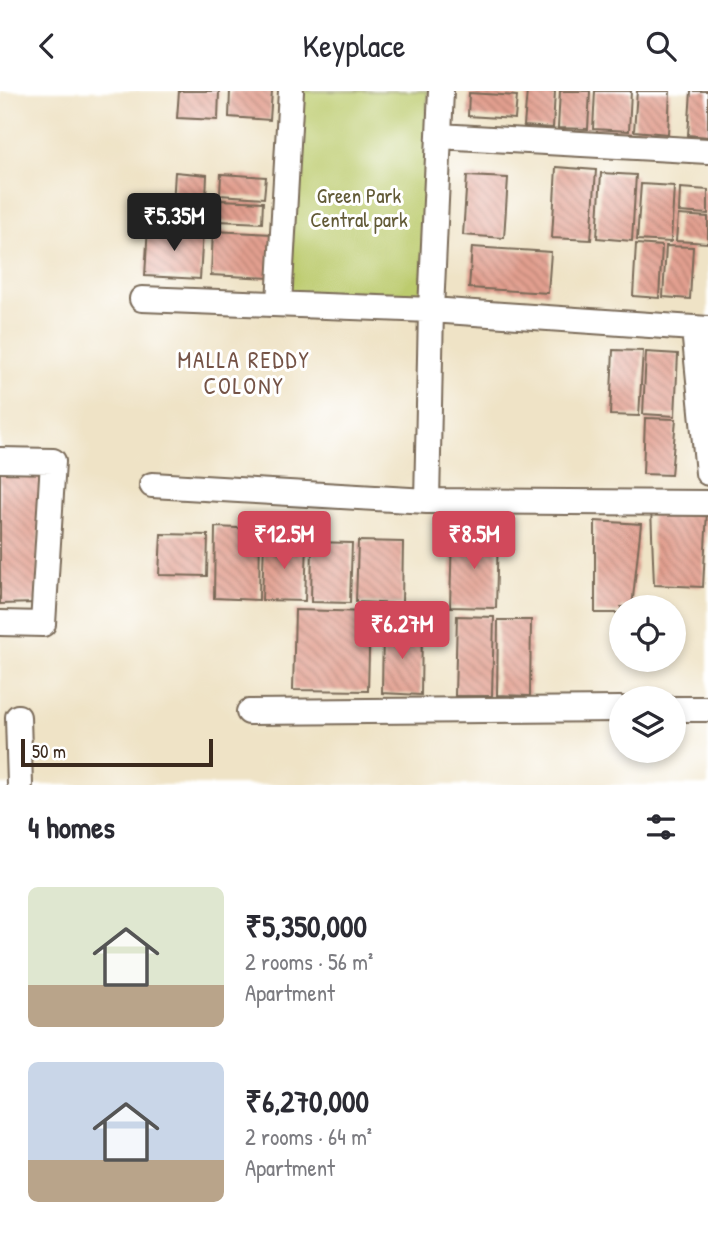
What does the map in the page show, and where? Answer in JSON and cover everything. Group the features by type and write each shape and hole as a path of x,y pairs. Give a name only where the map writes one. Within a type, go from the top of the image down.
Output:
{"street":[{"path":"279,303 291,91"},
{"path":"427,501 430,310 441,91"},
{"path":"439,136 708,151"},
{"path":"142,299 430,310 701,329 708,473"},
{"path":"0,460 53,461 43,624 0,623"},
{"path":"152,485 427,501 708,503"},
{"path":"249,712 609,709"},
{"path":"686,709 708,709"},
{"path":"18,717 20,785"}],"green space":[{"name":"Green Park Central park","path":"300,91 428,91 422,300 288,294"}],"building":[{"path":"179,91 219,91 218,120 177,118"},
{"path":"230,91 272,91 270,120 229,117"},
{"path":"527,91 555,91 553,128 524,126"},
{"path":"560,91 590,91 588,129 558,128"},
{"path":"595,91 631,91 629,131 593,129"},
{"path":"637,91 670,91 668,134 634,131"},
{"path":"691,91 708,91 708,137 688,135"},
{"path":"469,93 517,96 515,119 468,116"},
{"path":"556,167 596,170 591,240 552,238"},
{"path":"175,172 207,175 205,223 172,221"},
{"path":"601,173 636,175 632,241 597,238"},
{"path":"221,174 266,177 264,198 220,195"},
{"path":"467,176 508,178 504,238 463,235"},
{"path":"641,184 674,186 671,242 637,240"},
{"path":"680,188 708,190 708,214 679,212"},
{"path":"221,200 263,202 262,223 219,221"},
{"path":"678,215 708,217 708,243 676,241"},
{"path":"148,226 203,229 200,279 145,276"},
{"path":"213,231 273,234 270,278 211,275"},
{"path":"636,244 662,246 659,298 633,296"},
{"path":"666,246 693,247 690,299 663,297"},
{"path":"472,247 551,252 548,293 469,288"},
{"path":"613,350 643,351 639,416 610,415"},
{"path":"646,352 678,354 675,416 643,414"},
{"path":"645,418 676,419 671,475 643,474"},
{"path":"0,469 41,471 37,603 0,604"},
{"path":"651,509 707,511 703,587 654,585"},
{"path":"595,521 641,524 633,595 609,595 609,613 595,613"},
{"path":"215,527 260,529 259,600 214,598"},
{"path":"452,533 498,534 496,608 450,607"},
{"path":"161,534 208,535 207,576 159,575"},
{"path":"264,540 307,541 305,601 262,600"},
{"path":"358,541 403,542 402,604 356,602"},
{"path":"312,542 352,543 350,603 311,602"},
{"path":"295,610 370,612 368,691 293,690"},
{"path":"457,616 494,617 492,696 455,696"},
{"path":"498,620 531,620 530,696 497,695"},
{"path":"383,627 422,628 421,695 382,693"}],"district":[{"name":"MALLA REDDY COLONY","path":"244,373"}]}
